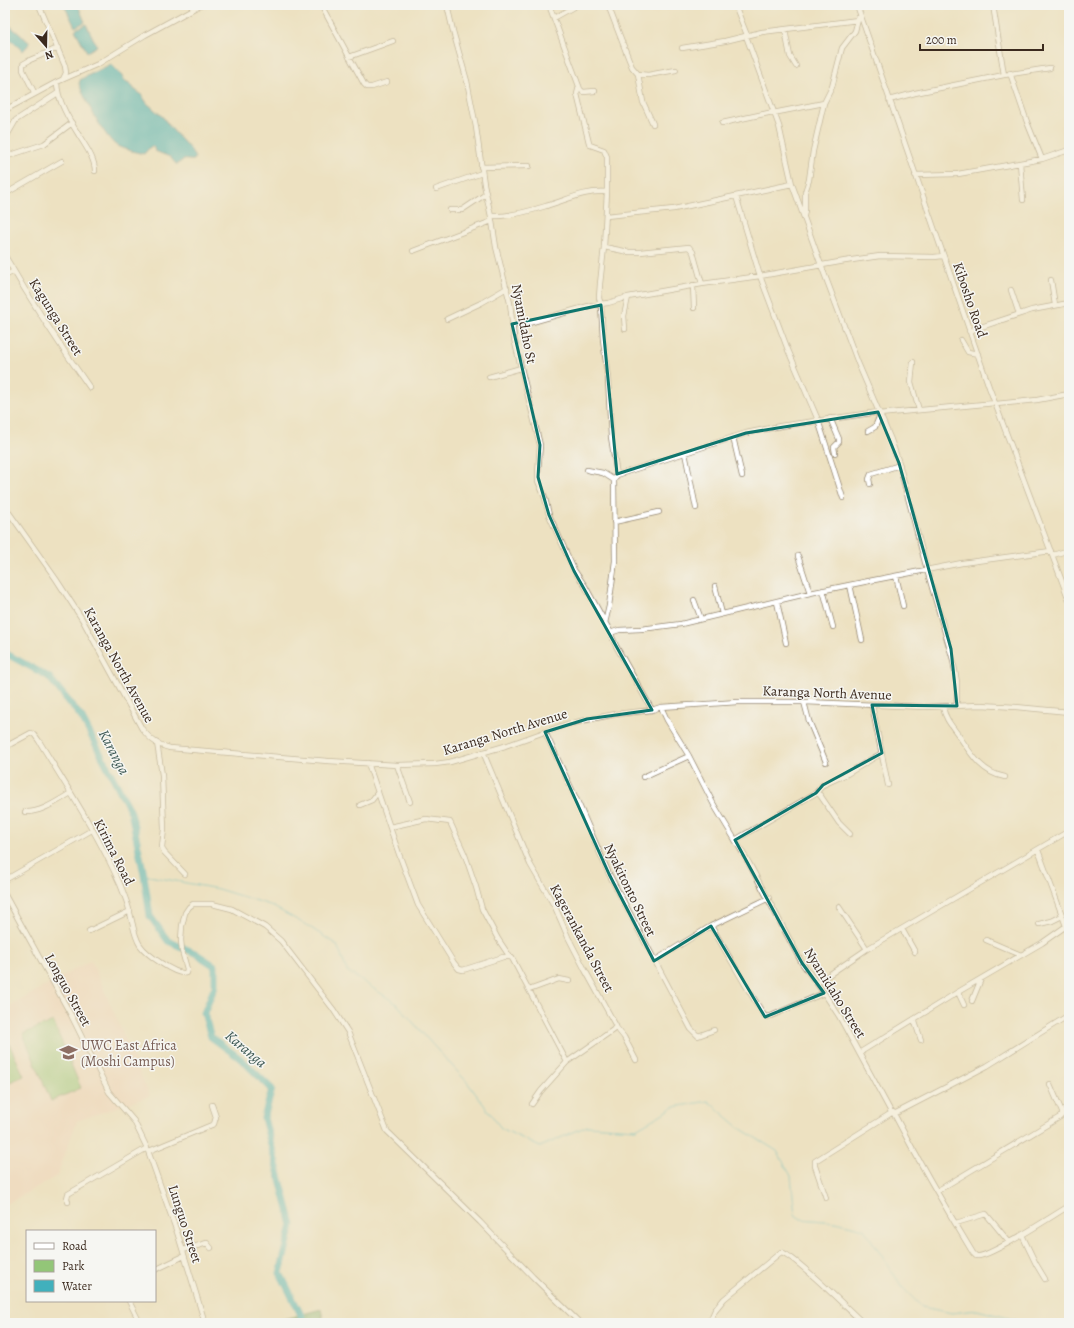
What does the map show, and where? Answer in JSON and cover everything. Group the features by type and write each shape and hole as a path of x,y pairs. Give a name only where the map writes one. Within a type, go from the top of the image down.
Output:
{"street":[{"path":"39,5 58,48 66,73 63,79"},
{"path":"5,110 56,82 98,64 145,35 200,5"},
{"path":"321,5 358,74 367,87 372,87 387,82"},
{"name":"Nyamidaho St","path":"447,5 467,81 497,255 507,288 513,335 540,445 538,477 549,515 574,571 585,586 611,633 617,650 652,710"},
{"path":"549,5 579,86 583,92 595,91"},
{"path":"554,18 577,5"},
{"path":"608,5 632,67 638,74 642,102 653,124"},
{"path":"735,5 783,140 792,184 821,265 858,363 900,465 927,570 953,660 957,682 957,706"},
{"path":"804,216 805,192 809,180 813,151 824,104 832,87 842,48 855,31 858,20 856,5"},
{"name":"Kibosho Road","path":"856,5 969,331 1069,600"},
{"path":"993,5 1004,75"},
{"path":"682,48 762,32 858,20"},
{"path":"785,30 790,56 796,66"},
{"path":"349,56 393,41"},
{"path":"35,94 23,70 23,64 58,48"},
{"path":"889,100 915,92 1050,68"},
{"path":"638,74 648,75 676,70"},
{"path":"1010,74 1042,159"},
{"path":"56,82 58,93 72,123 93,160 95,171"},
{"path":"579,86 577,94 578,101 589,143 590,145 604,150 607,156 606,216 599,298 601,305 603,339 608,378 611,437 617,474 614,480 614,576 608,614 605,623"},
{"path":"5,139 16,120 58,93"},
{"path":"722,123 773,112 824,104"},
{"path":"5,157 44,144 72,123"},
{"path":"914,175 958,174 1042,159 1069,150"},
{"path":"5,194 62,161"},
{"path":"1020,163 1023,200"},
{"path":"481,167 530,166"},
{"path":"436,189 482,173"},
{"path":"606,216 674,209 792,184"},
{"path":"413,251 491,218 546,206 592,192 607,192"},
{"path":"450,210 462,210 486,194"},
{"path":"736,196 760,276 788,350 818,420 842,498"},
{"path":"604,247 629,252 689,247 702,284"},
{"name":"Kagunga Street","path":"5,256 77,372 90,388"},
{"path":"512,324 525,324 580,308 601,305 628,297 693,285 760,276 880,256 943,256"},
{"path":"5,276 14,271"},
{"path":"1051,280 1055,306"},
{"path":"693,285 694,308"},
{"path":"447,319 481,303 507,288"},
{"path":"1012,290 1019,314"},
{"path":"625,329 624,316 628,297"},
{"path":"969,331 1039,308 1069,303"},
{"path":"961,340 968,352 978,354"},
{"path":"913,362 911,382 919,410"},
{"path":"489,377 520,368"},
{"path":"617,474 763,429 830,418 1037,400 1069,394"},
{"path":"868,431 877,425 879,414"},
{"path":"830,418 839,439 839,442 834,447 835,453"},
{"path":"733,437 742,476"},
{"path":"685,453 696,508"},
{"path":"870,484 869,479 871,474 900,465"},
{"path":"587,470 603,473 614,480"},
{"name":"Karanga North Avenue","path":"5,507 56,579 82,619 142,729 150,739 157,744 170,748 296,759 397,765 435,764 483,752 587,719 652,710 661,707 738,702 804,702 943,707 981,705 1069,712"},
{"path":"614,522 659,512"},
{"path":"611,633 619,630 671,626 823,590 962,563 1069,550"},
{"path":"798,556 810,593"},
{"path":"896,576 903,606"},
{"path":"850,585 862,640"},
{"path":"715,586 722,614"},
{"path":"823,590 833,627"},
{"path":"694,600 700,619"},
{"path":"777,602 786,643"},
{"path":"804,702 808,721 826,762"},
{"path":"872,705 888,785"},
{"name":"Nyamidaho Street","path":"661,707 667,720 689,756 707,792 769,898 802,963 824,993 859,1053 889,1109 893,1112 905,1138 973,1253 978,1257 1009,1242"},
{"path":"943,707 947,721 973,757 989,771 1005,777"},
{"name":"Nyakitonto Street","path":"545,732 609,874 654,961 696,1036 700,1036 714,1030"},
{"name":"Kirima Road","path":"5,747 28,734 34,734 71,793 111,866 130,911 136,937 143,950 172,970 183,974 186,973 187,969 182,951 181,940 182,926 185,913 189,907 193,904 199,903 232,908 265,927 281,941 333,1009 348,1032 387,1131 392,1138 480,1222 532,1277 580,1323"},
{"path":"157,744 162,768 164,829 162,847 164,852 185,874"},
{"name":"Kagerankanda Street","path":"483,752 530,864 555,907 578,957 616,1027 624,1037 636,1060"},
{"path":"735,840 816,793 823,784 847,774 882,753"},
{"path":"643,777 689,756"},
{"path":"368,763 418,905 457,967 463,970 503,957 510,957"},
{"path":"397,765 410,802"},
{"path":"360,805 372,800 378,792"},
{"path":"25,812 33,812 41,809 71,793"},
{"path":"816,793 820,795 839,823 850,834"},
{"path":"390,827 426,818 450,822 465,855 482,909 498,938 514,961 567,1062"},
{"path":"5,880 92,830"},
{"path":"817,983 867,949 1069,831"},
{"path":"1038,850 1062,916 1068,925 1069,934"},
{"name":"Longuo Street","path":"5,896 70,1015 109,1092 130,1116 140,1134"},
{"path":"654,961 712,926 769,898"},
{"path":"839,907 867,949"},
{"path":"89,931 130,911"},
{"path":"1039,924 1052,921 1062,916"},
{"path":"859,1053 1050,938 1068,925"},
{"path":"712,926 742,981 765,1017 769,1017 824,993"},
{"path":"902,928 915,952"},
{"path":"986,940 1021,955"},
{"path":"529,990 559,979 570,981"},
{"path":"972,1001 981,979"},
{"path":"958,992 964,1005"},
{"path":"826,1198 815,1166 816,1161 893,1112 898,1112 916,1104 987,1066 1069,1015"},
{"path":"914,1019 921,1040"},
{"path":"532,1104 541,1091 567,1062 616,1027"},
{"path":"937,1191 1060,1117 1062,1112 1050,1084"},
{"path":"68,1202 68,1194 148,1149 214,1124 216,1117 212,1105"},
{"name":"Lunguo Street","path":"140,1134 148,1149 183,1250 205,1323"},
{"path":"956,1223 986,1214 1009,1242 1069,1206"},
{"path":"1022,1235 1045,1279"},
{"path":"183,1250 207,1243 211,1248"},
{"path":"709,1323 715,1310 724,1299 774,1257 783,1252 804,1268 863,1323"},
{"path":"156,1270 184,1256"},
{"path":"130,1302 140,1323"}],"highlighted area":[{"path":"601,305 617,474 746,433 878,412 899,463 951,649 957,706 872,705 882,753 823,785 816,793 735,840 802,963 824,993 765,1017 711,926 654,961 609,874 545,732 587,719 652,710 574,571 549,515 538,477 540,445 512,324"}],"shaded area":[{"name":"UWC East Africa (Moshi Campus)","path":"91,960 150,1096 77,1121 57,1176 5,1205 5,1009"}],"green space":[{"path":"53,1021 81,1088 51,1101 23,1034"},
{"path":"5,1037 24,1076 5,1084"},
{"path":"321,1309 324,1323 269,1323"}],"water":[{"path":"64,5 78,5 85,22 75,27"},
{"path":"8,24 30,43 23,51 5,35 5,27"},
{"path":"86,24 97,46 87,52 75,30"},
{"path":"111,64 124,80 131,84 134,89 141,94 147,103 163,117 191,150 195,158 194,160 184,160 176,164 170,157 155,151 153,146 150,147 144,154 130,151 117,146 106,135 95,118 79,84 80,80 83,78"}],"waterway":[{"name":"Karanga","path":"5,653 49,677 82,718 131,812 144,875 150,916 168,941 195,953 215,966 215,986 204,1013 211,1037 241,1059 272,1089 264,1118 292,1225 280,1273 302,1317 301,1323"},
{"path":"144,875 218,889 270,905 308,926 337,945 347,971 397,1004 467,1082 501,1128 540,1147 587,1126 636,1129 674,1107 708,1101 741,1129 777,1151 791,1176 795,1215 801,1219 836,1222 864,1229 903,1288 922,1307 952,1313 977,1310 1028,1323"}],"place":[{"name":"UWC East Africa (Moshi Campus)","path":"68,1053"}]}
